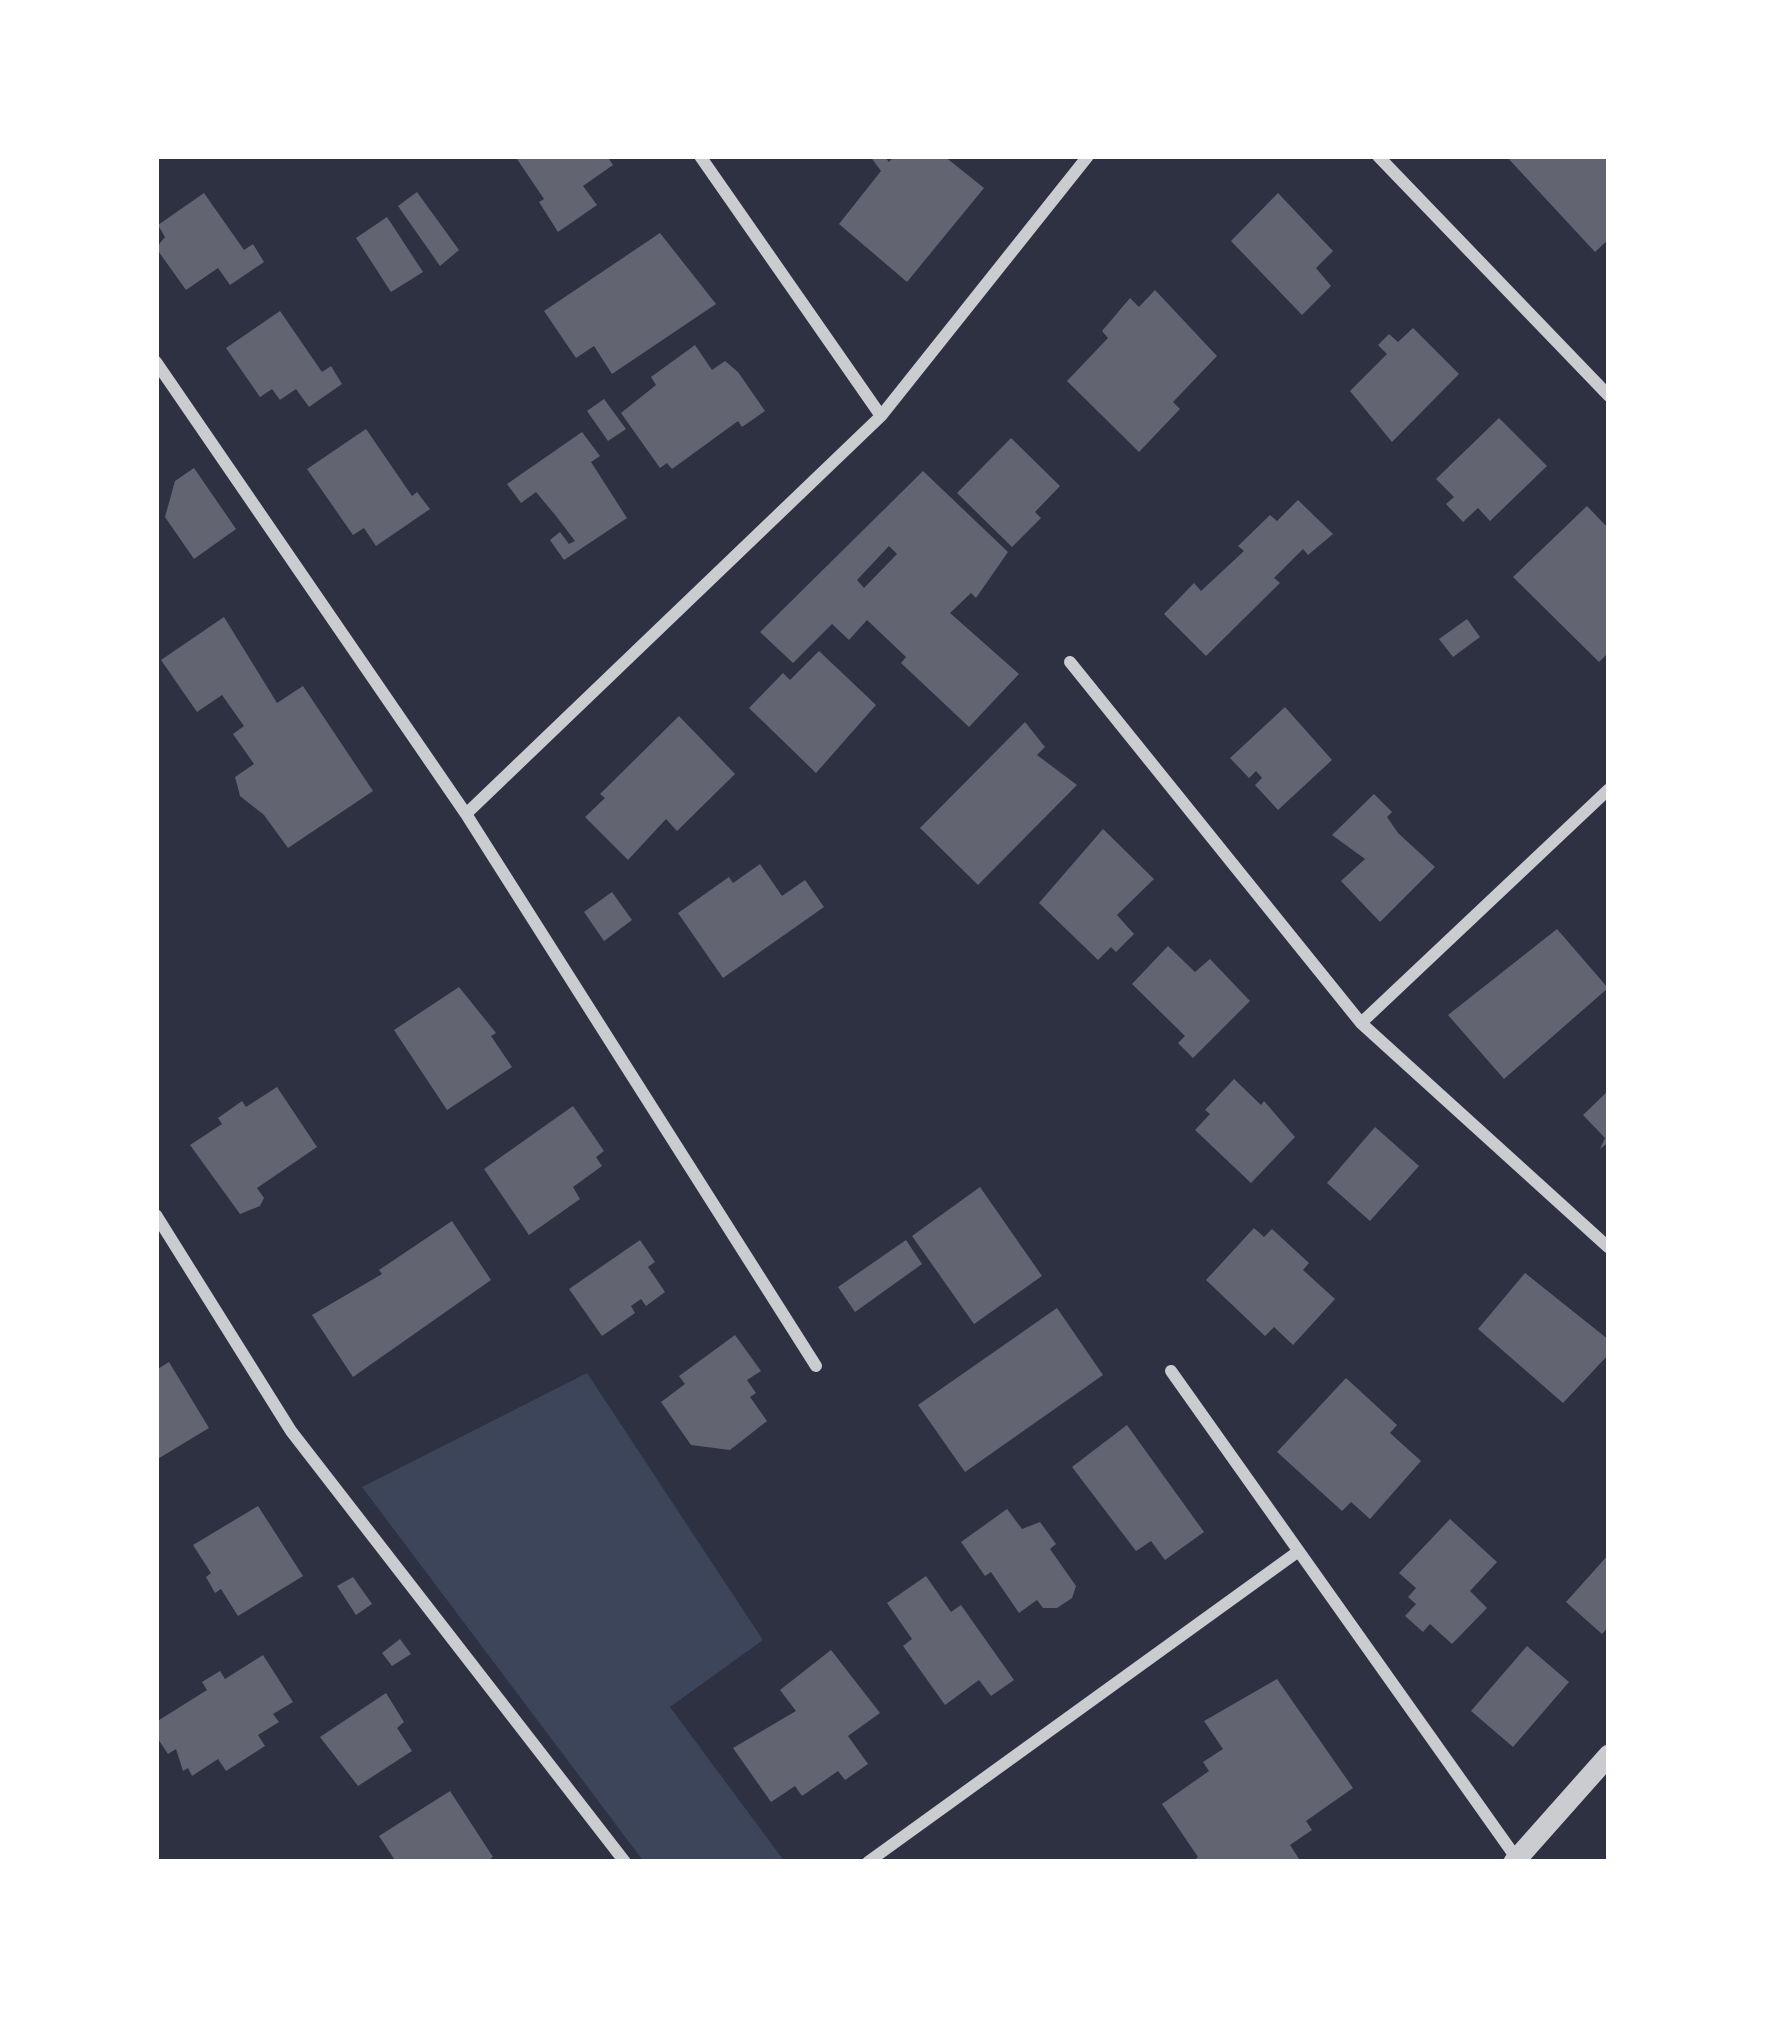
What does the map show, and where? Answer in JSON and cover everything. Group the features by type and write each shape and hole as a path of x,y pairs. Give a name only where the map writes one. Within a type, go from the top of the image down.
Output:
{"street":[{"path":"700,156 881,416"},
{"path":"466,814 881,416 1088,156"},
{"path":"1378,156 1609,396"},
{"path":"156,362 161,384 466,814 815,1366"},
{"path":"1070,662 1360,1023 1608,1247"},
{"path":"1360,1023 1609,789"},
{"path":"156,1215 291,1431 626,1862"},
{"path":"1171,1371 1515,1860 1609,1756"},
{"path":"868,1862 1296,1553"}],"shaded area":[{"path":"587,1373 763,1640 670,1707 785,1862 644,1862 362,1487"}],"building":[{"path":"515,156 607,156 613,165 583,186 597,205 558,232 539,202 544,199"},
{"path":"870,156 884,156 889,162 894,156 944,156 984,188 907,282 839,224 881,171"},
{"path":"1506,156 1609,156 1609,239 1595,252"},
{"path":"417,192 459,250 440,266 398,206"},
{"path":"204,193 244,250 253,244 264,262 230,285 218,268 186,290 156,248 165,237 158,225"},
{"path":"1278,193 1333,251 1316,268 1331,286 1302,315 1231,241"},
{"path":"387,217 423,272 391,292 356,238"},
{"path":"660,233 716,304 612,374 594,346 576,358 544,311"},
{"path":"1155,290 1217,356 1173,402 1180,409 1139,452 1067,381 1108,338 1102,331 1130,298 1139,307"},
{"path":"280,311 322,372 331,366 342,384 309,407 296,389 280,400 272,389 260,397 226,348"},
{"path":"1413,328 1459,374 1392,442 1350,391 1387,354 1378,345 1389,334 1398,342"},
{"path":"695,345 712,370 725,361 738,372 765,411 742,427 738,421 672,469 667,463 660,468 621,413 656,385 651,377"},
{"path":"604,399 626,429 608,441 587,411"},
{"path":"1499,418 1547,466 1490,521 1478,508 1463,522 1446,504 1454,497 1436,479"},
{"path":"366,429 412,496 417,492 430,509 376,546 364,528 353,535 307,469"},
{"path":"582,432 600,456 591,462 627,518 564,560 550,540 560,532 569,544 575,541 536,492 521,503 507,484"},
{"path":"1011,438 1060,486 1035,512 1041,518 1012,547 957,493"},
{"path":"194,468 236,529 194,559 165,517 175,481"},
{"path":"923,471 1008,552 976,598 971,593 950,613 1019,674 969,727 901,663 906,657 867,620 849,640 832,624 793,663 760,632","holes":["889,546 897,554 864,588 857,580"]},
{"path":"1298,500 1333,534 1308,555 1303,549 1274,578 1280,583 1206,656 1164,614 1194,583 1201,591 1244,551 1238,546 1270,515 1277,521"},
{"path":"1587,506 1609,529 1609,652 1599,662 1513,577"},
{"path":"224,617 277,703 303,686 373,791 288,848 264,815 240,796 235,777 254,764 233,734 244,726 222,695 197,712 161,660"},
{"path":"1467,619 1480,637 1453,657 1439,639"},
{"path":"819,651 876,705 816,773 749,708 783,673 790,680"},
{"path":"1285,707 1332,760 1278,810 1255,785 1262,778 1256,771 1249,778 1230,758"},
{"path":"679,716 735,774 677,831 666,819 628,860 585,817 605,798 600,794"},
{"path":"1025,722 1045,747 1037,755 1077,785 978,885 920,828"},
{"path":"1374,794 1392,812 1387,817 1398,833 1435,867 1380,922 1341,881 1365,859 1332,835"},
{"path":"1103,829 1154,879 1117,915 1134,934 1116,952 1111,947 1098,960 1039,903"},
{"path":"760,864 782,896 805,880 824,907 723,978 678,913 729,877 733,883"},
{"path":"612,892 632,920 604,941 584,912"},
{"path":"1557,929 1608,988 1504,1079 1448,1015"},
{"path":"1168,946 1195,972 1210,959 1250,1001 1193,1058 1178,1043 1185,1036 1132,984"},
{"path":"459,987 496,1033 491,1036 512,1067 447,1110 394,1030"},
{"path":"1234,1079 1261,1105 1264,1101 1295,1137 1251,1183 1195,1130 1210,1114 1205,1110"},
{"path":"277,1087 317,1147 257,1188 264,1198 260,1206 240,1214 190,1145 222,1124 218,1118 242,1101 246,1107"},
{"path":"1609,1090 1609,1142 1600,1149 1605,1138 1583,1115"},
{"path":"573,1106 604,1151 596,1157 602,1166 573,1187 580,1199 529,1235 484,1169"},
{"path":"1375,1127 1419,1166 1370,1221 1327,1183"},
{"path":"980,1187 1042,1276 974,1324 912,1236"},
{"path":"452,1221 491,1280 353,1377 312,1315 382,1274 379,1270"},
{"path":"1254,1228 1264,1237 1272,1229 1309,1263 1303,1270 1335,1299 1293,1345 1274,1327 1265,1336 1206,1280"},
{"path":"640,1240 655,1262 648,1267 665,1292 646,1306 641,1299 631,1306 635,1313 602,1336 569,1289"},
{"path":"906,1240 922,1264 855,1312 838,1287"},
{"path":"1525,1273 1609,1340 1609,1354 1563,1403 1478,1329"},
{"path":"1057,1308 1103,1375 965,1472 918,1405"},
{"path":"735,1335 761,1371 747,1380 756,1393 750,1397 767,1421 730,1450 691,1445 661,1402 685,1384 679,1376"},
{"path":"169,1362 209,1428 156,1460 156,1370"},
{"path":"1346,1378 1397,1425 1390,1433 1421,1461 1370,1519 1351,1502 1342,1511 1277,1452"},
{"path":"1127,1425 1204,1532 1165,1560 1151,1541 1136,1551 1072,1467"},
{"path":"258,1506 303,1576 238,1616 221,1589 215,1593 206,1577 211,1573 193,1545"},
{"path":"1007,1509 1022,1529 1040,1522 1056,1544 1050,1549 1076,1586 1072,1598 1057,1608 1043,1608 1037,1600 1019,1613 991,1572 985,1576 961,1542"},
{"path":"1450,1519 1497,1562 1470,1591 1487,1608 1452,1644 1430,1624 1423,1632 1405,1616 1416,1604 1408,1597 1416,1588 1399,1573"},
{"path":"1609,1554 1609,1626 1602,1634 1566,1602"},
{"path":"926,1576 951,1612 961,1605 1014,1680 991,1696 979,1680 945,1705 903,1646 912,1639 887,1603"},
{"path":"353,1577 372,1604 356,1615 337,1586"},
{"path":"400,1639 411,1654 392,1666 382,1653"},
{"path":"1527,1646 1569,1682 1513,1747 1471,1711"},
{"path":"831,1650 880,1713 848,1736 868,1764 845,1780 838,1771 802,1796 795,1786 771,1802 733,1748 796,1711 780,1690"},
{"path":"263,1655 293,1702 273,1714 279,1722 258,1735 265,1746 226,1771 218,1759 192,1776 188,1768 183,1771 176,1749 168,1754 156,1736 156,1722 207,1690 202,1682 220,1671 225,1679"},
{"path":"1277,1679 1353,1788 1306,1821 1312,1830 1290,1845 1301,1862 1192,1862 1198,1857 1162,1804 1209,1771 1203,1762 1223,1749 1204,1721"},
{"path":"386,1693 404,1722 397,1728 412,1751 358,1786 320,1737"},
{"path":"450,1791 493,1857 485,1862 396,1862 379,1836"}]}
